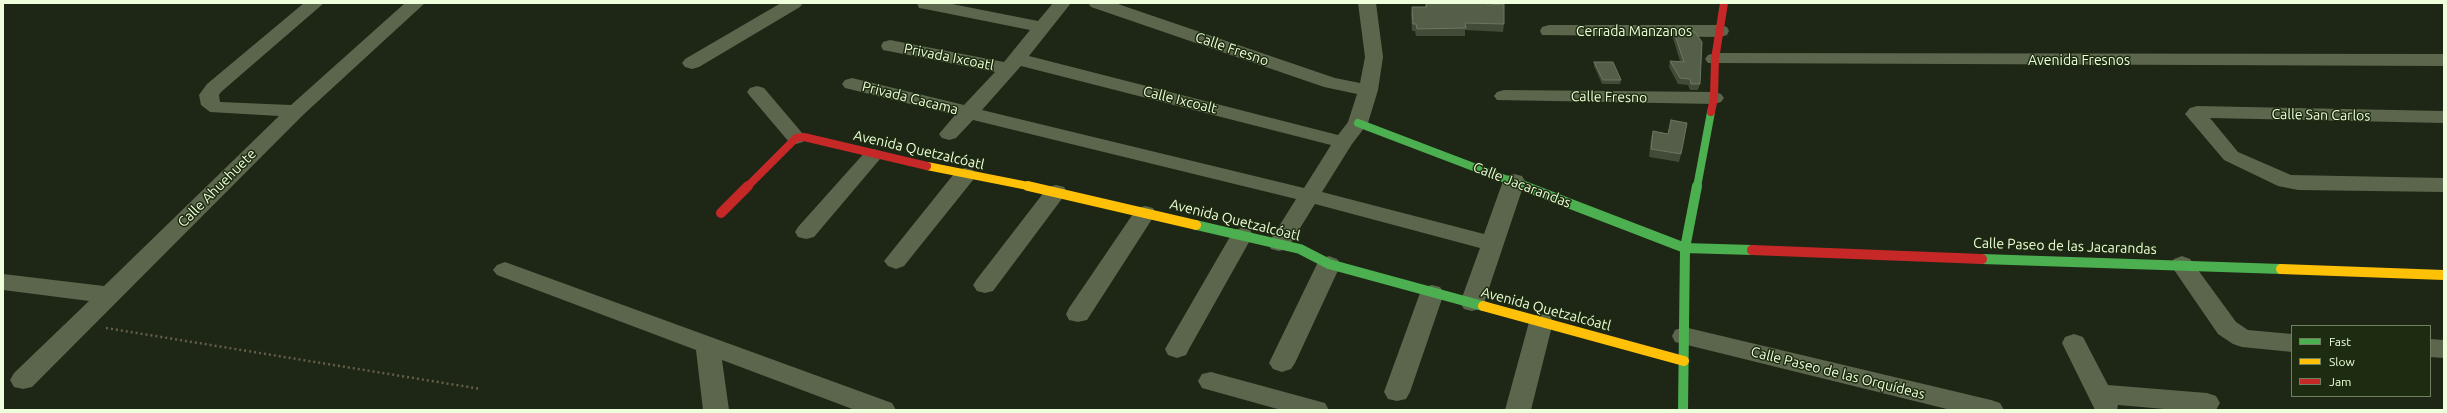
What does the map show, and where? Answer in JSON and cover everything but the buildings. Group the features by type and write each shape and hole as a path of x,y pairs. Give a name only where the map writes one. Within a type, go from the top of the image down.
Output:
{"street":[{"path":"296,111 217,108 211,105 210,95 214,88 315,3"},
{"name":"Calle Ahuehuete","path":"23,380 296,111 416,3"},
{"path":"692,63 794,3"},
{"path":"949,134 1012,64 1062,3"},
{"name":"Calle Fresno","path":"1097,3 1331,83 1368,90"},
{"path":"1279,244 1343,142 1358,123 1368,90 1374,57 1367,3"},
{"path":"1683,410 1685,248 1714,98 1715,59 1724,3"},
{"path":"925,4 1042,27"},
{"name":"Cerrada Manzanos","path":"1549,31 1720,31"},
{"name":"Privada Ixcoatl","path":"890,46 1012,64"},
{"name":"Avenida Fresnos","path":"1715,59 2444,60"},
{"name":"Calle Ixcoalt","path":"1012,64 1343,142"},
{"name":"Privada Cacama","path":"852,84 1310,196 1493,244"},
{"path":"721,213 796,138 757,92"},
{"name":"Calle Fresno","path":"1504,96 1714,98"},
{"name":"Calle San Carlos","path":"2444,117 2198,112 2195,114 2231,156 2286,181 2298,183 2444,185"},
{"name":"Calle Jacarandas","path":"1358,123 1514,181 1685,248"},
{"name":"Avenida Quetzalcóatl","path":"796,138 804,137 873,155 965,175 1056,192 1300,249 1329,264 1684,361"},
{"path":"806,232 873,155"},
{"path":"896,261 965,175"},
{"path":"1472,303 1514,181"},
{"path":"985,285 1056,192"},
{"path":"1078,314 1145,213"},
{"path":"1178,349 1242,235"},
{"name":"Calle Paseo de las Jacarandas","path":"1685,248 2182,264 2444,275"},
{"path":"1282,363 1329,264"},
{"path":"2182,264 2227,328 2242,338 2291,343"},
{"path":"505,270 883,410"},
{"path":"3,282 109,294"},
{"path":"1397,392 1432,293"},
{"path":"1518,410 1540,322"},
{"name":"Calle Paseo de las Orquídeas","path":"1684,336 1991,410"},
{"path":"2074,343 2103,402 2207,403"},
{"path":"708,345 716,410"},
{"path":"2431,348 2444,349"},
{"path":"1211,381 1316,410"}],"path":[{"path":"80,324 481,389"}],"traffic: fast":[{"path":"1683,410 1685,248 1711,112"},
{"path":"1358,123 1685,248 1752,250"},
{"path":"1196,225 1300,249 1329,264 1483,306"},
{"path":"1982,259 2281,269"}],"traffic: slow":[{"path":"927,166 1056,192 1196,225"},
{"path":"2281,269 2444,275"},
{"path":"1483,306 1684,361"}],"traffic: jam":[{"path":"1711,112 1714,98 1715,59 1724,3"},
{"path":"721,213 796,138 804,137 873,155 927,166"},
{"path":"1752,250 1982,259"}]}
